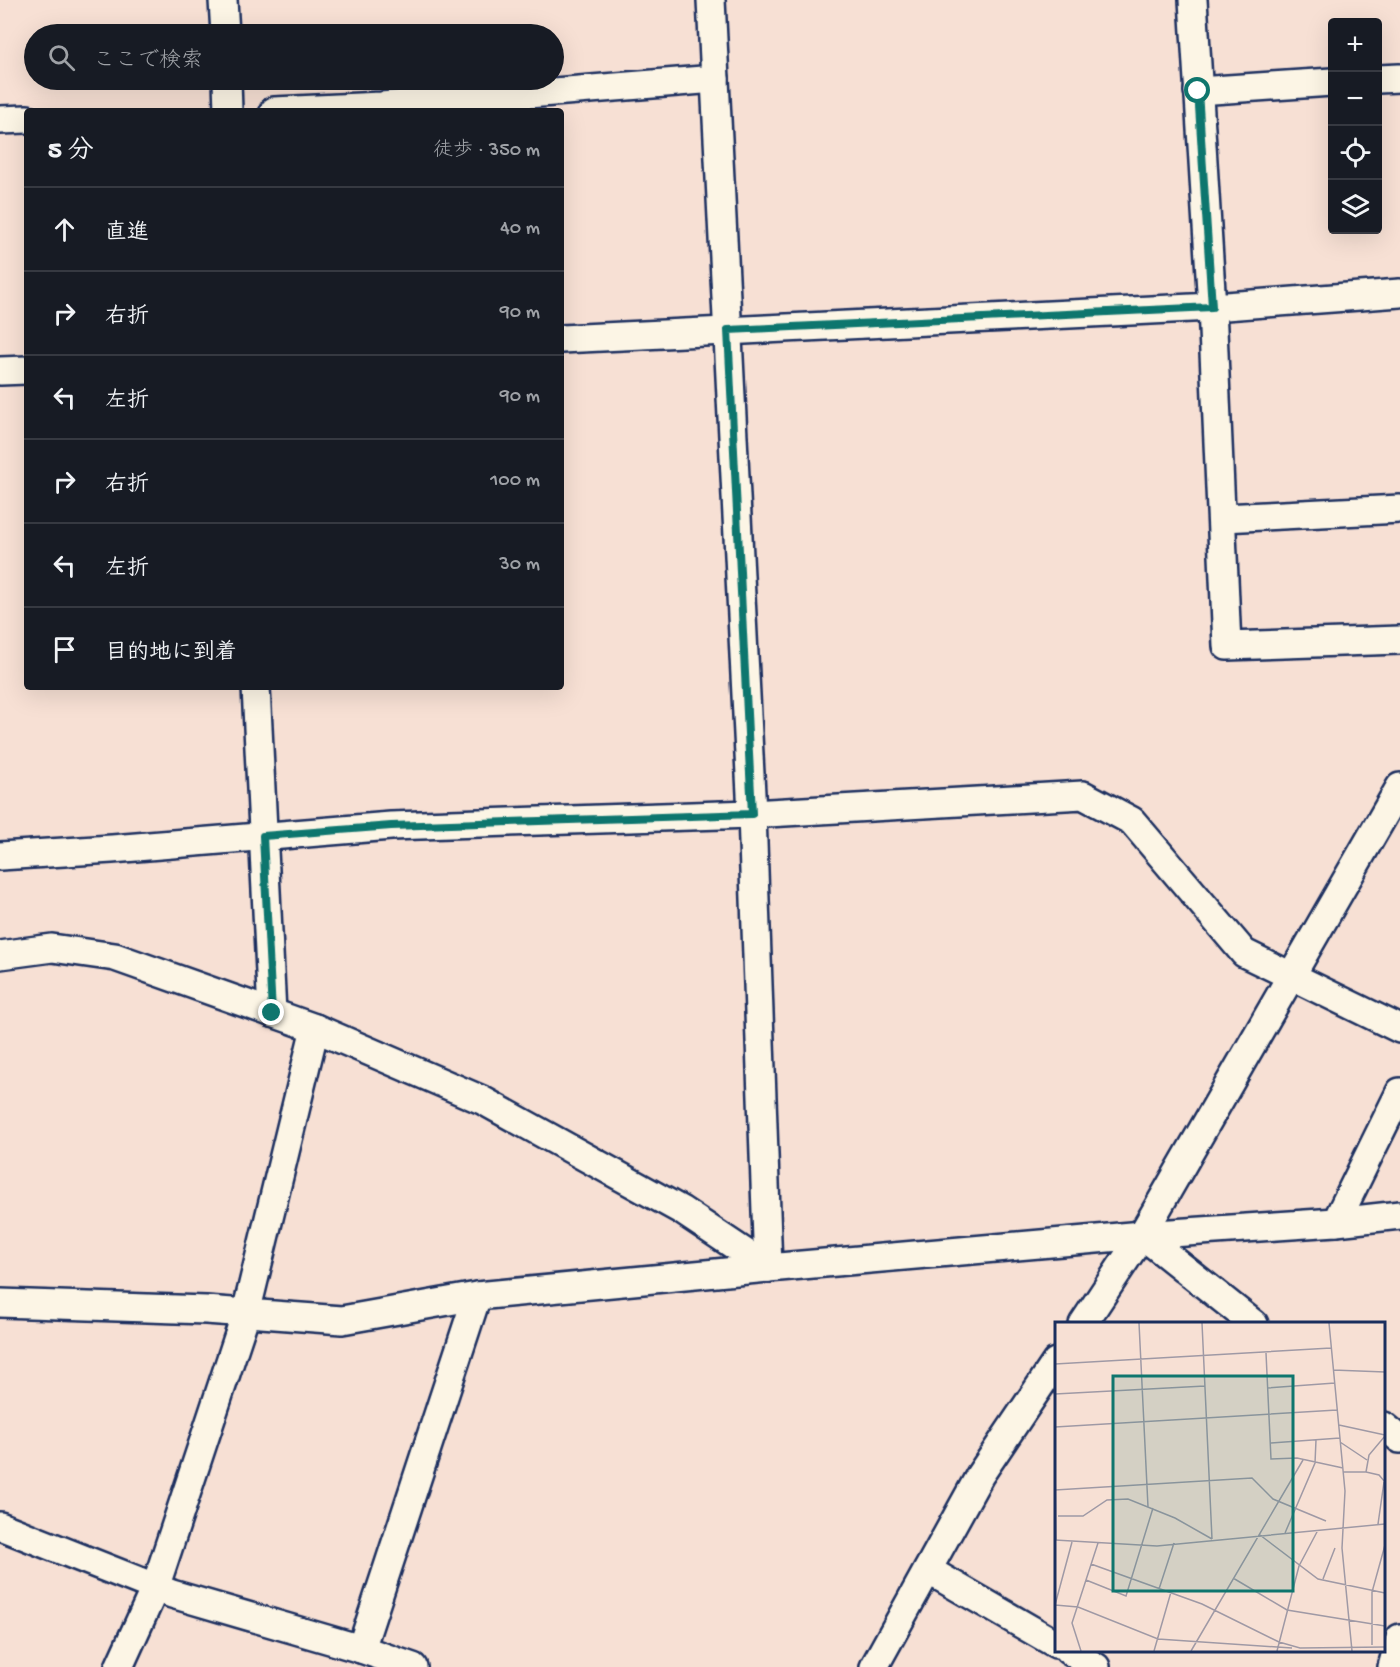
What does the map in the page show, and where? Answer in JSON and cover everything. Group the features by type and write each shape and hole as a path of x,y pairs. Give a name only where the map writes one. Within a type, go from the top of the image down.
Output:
{"street":[{"path":"223,0 224,24"},
{"path":"711,0 752,814 768,1268"},
{"path":"1193,0 1212,307 1227,646 1400,640"},
{"path":"1382,79 1400,78"},
{"path":"338,108 715,79"},
{"path":"1198,91 1328,82"},
{"path":"227,90 228,108"},
{"path":"0,120 24,119"},
{"path":"564,339 1212,307 1400,293"},
{"path":"0,371 24,370"},
{"path":"1223,518 1400,509"},
{"path":"256,690 272,1013"},
{"path":"1084,1322 1142,1236 1400,787"},
{"path":"0,856 391,826 752,814 1083,795 1132,821 1244,953 1400,1029"},
{"path":"0,955 52,948 115,957 315,1028 482,1100 681,1210 768,1268"},
{"path":"119,1667 155,1587 246,1313 315,1028"},
{"path":"1336,1222 1400,1092"},
{"path":"0,1303 246,1313 342,1320 477,1296 768,1268 1400,1215"},
{"path":"1142,1236 1253,1322"},
{"path":"361,1649 477,1296"},
{"path":"874,1667 980,1474 1055,1363"},
{"path":"1385,1428 1400,1439"},
{"path":"0,1526 172,1594 361,1649 414,1667"},
{"path":"928,1570 1055,1643"},
{"path":"1392,1667 1400,1638"},
{"path":"1071,1652 1096,1667"}],"route":[{"path":"272,1013 263,836 391,826 752,814 728,330 1212,307 1198,91"}]}
